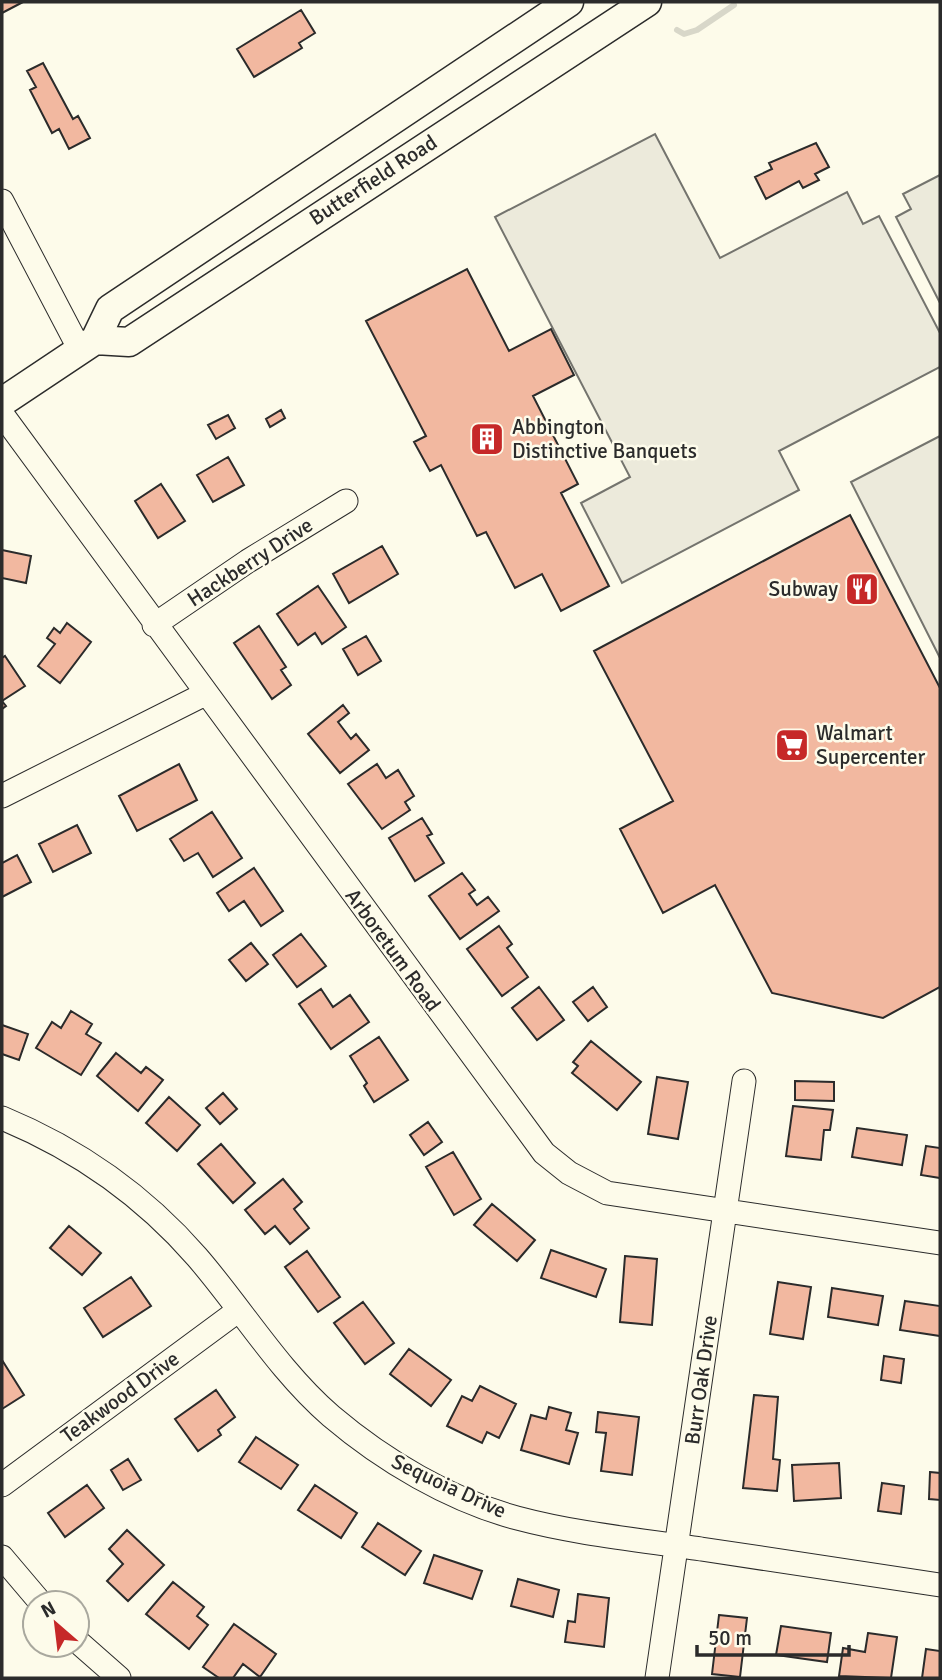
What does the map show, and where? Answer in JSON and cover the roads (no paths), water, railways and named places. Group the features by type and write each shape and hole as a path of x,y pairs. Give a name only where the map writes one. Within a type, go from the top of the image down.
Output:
{"main road":[{"name":"Butterfield Road","path":"88,345 110,309 569,2"},
{"name":"Butterfield Road","path":"88,345 129,342 647,2"},
{"path":"2,402 88,345"}],"street":[{"path":"2,201 88,345"},
{"name":"Arboretum Road","path":"2,414 154,625 544,1153 569,1173 607,1193 940,1243"},
{"name":"Hackberry Drive","path":"154,625 248,561 346,501"},
{"path":"2,796 205,694"},
{"name":"Burr Oak Drive","path":"657,1678 744,1081"},
{"name":"Sequoia Drive","path":"2,1118 86,1160 144,1204 198,1258 282,1367 330,1415 389,1459 423,1479 516,1518 940,1585"},
{"name":"Teakwood Drive","path":"2,1485 239,1310"},
{"path":"2,1557 29,1589"},
{"path":"91,1653 119,1678"}],"waterway":[{"path":"677,30 684,34 697,30 734,5"}],"place":[{"name":"Abbington Distinctive Banquets","path":"487,439"},
{"name":"Subway","path":"862,589"},
{"name":"Walmart Supercenter","path":"792,745"}]}
